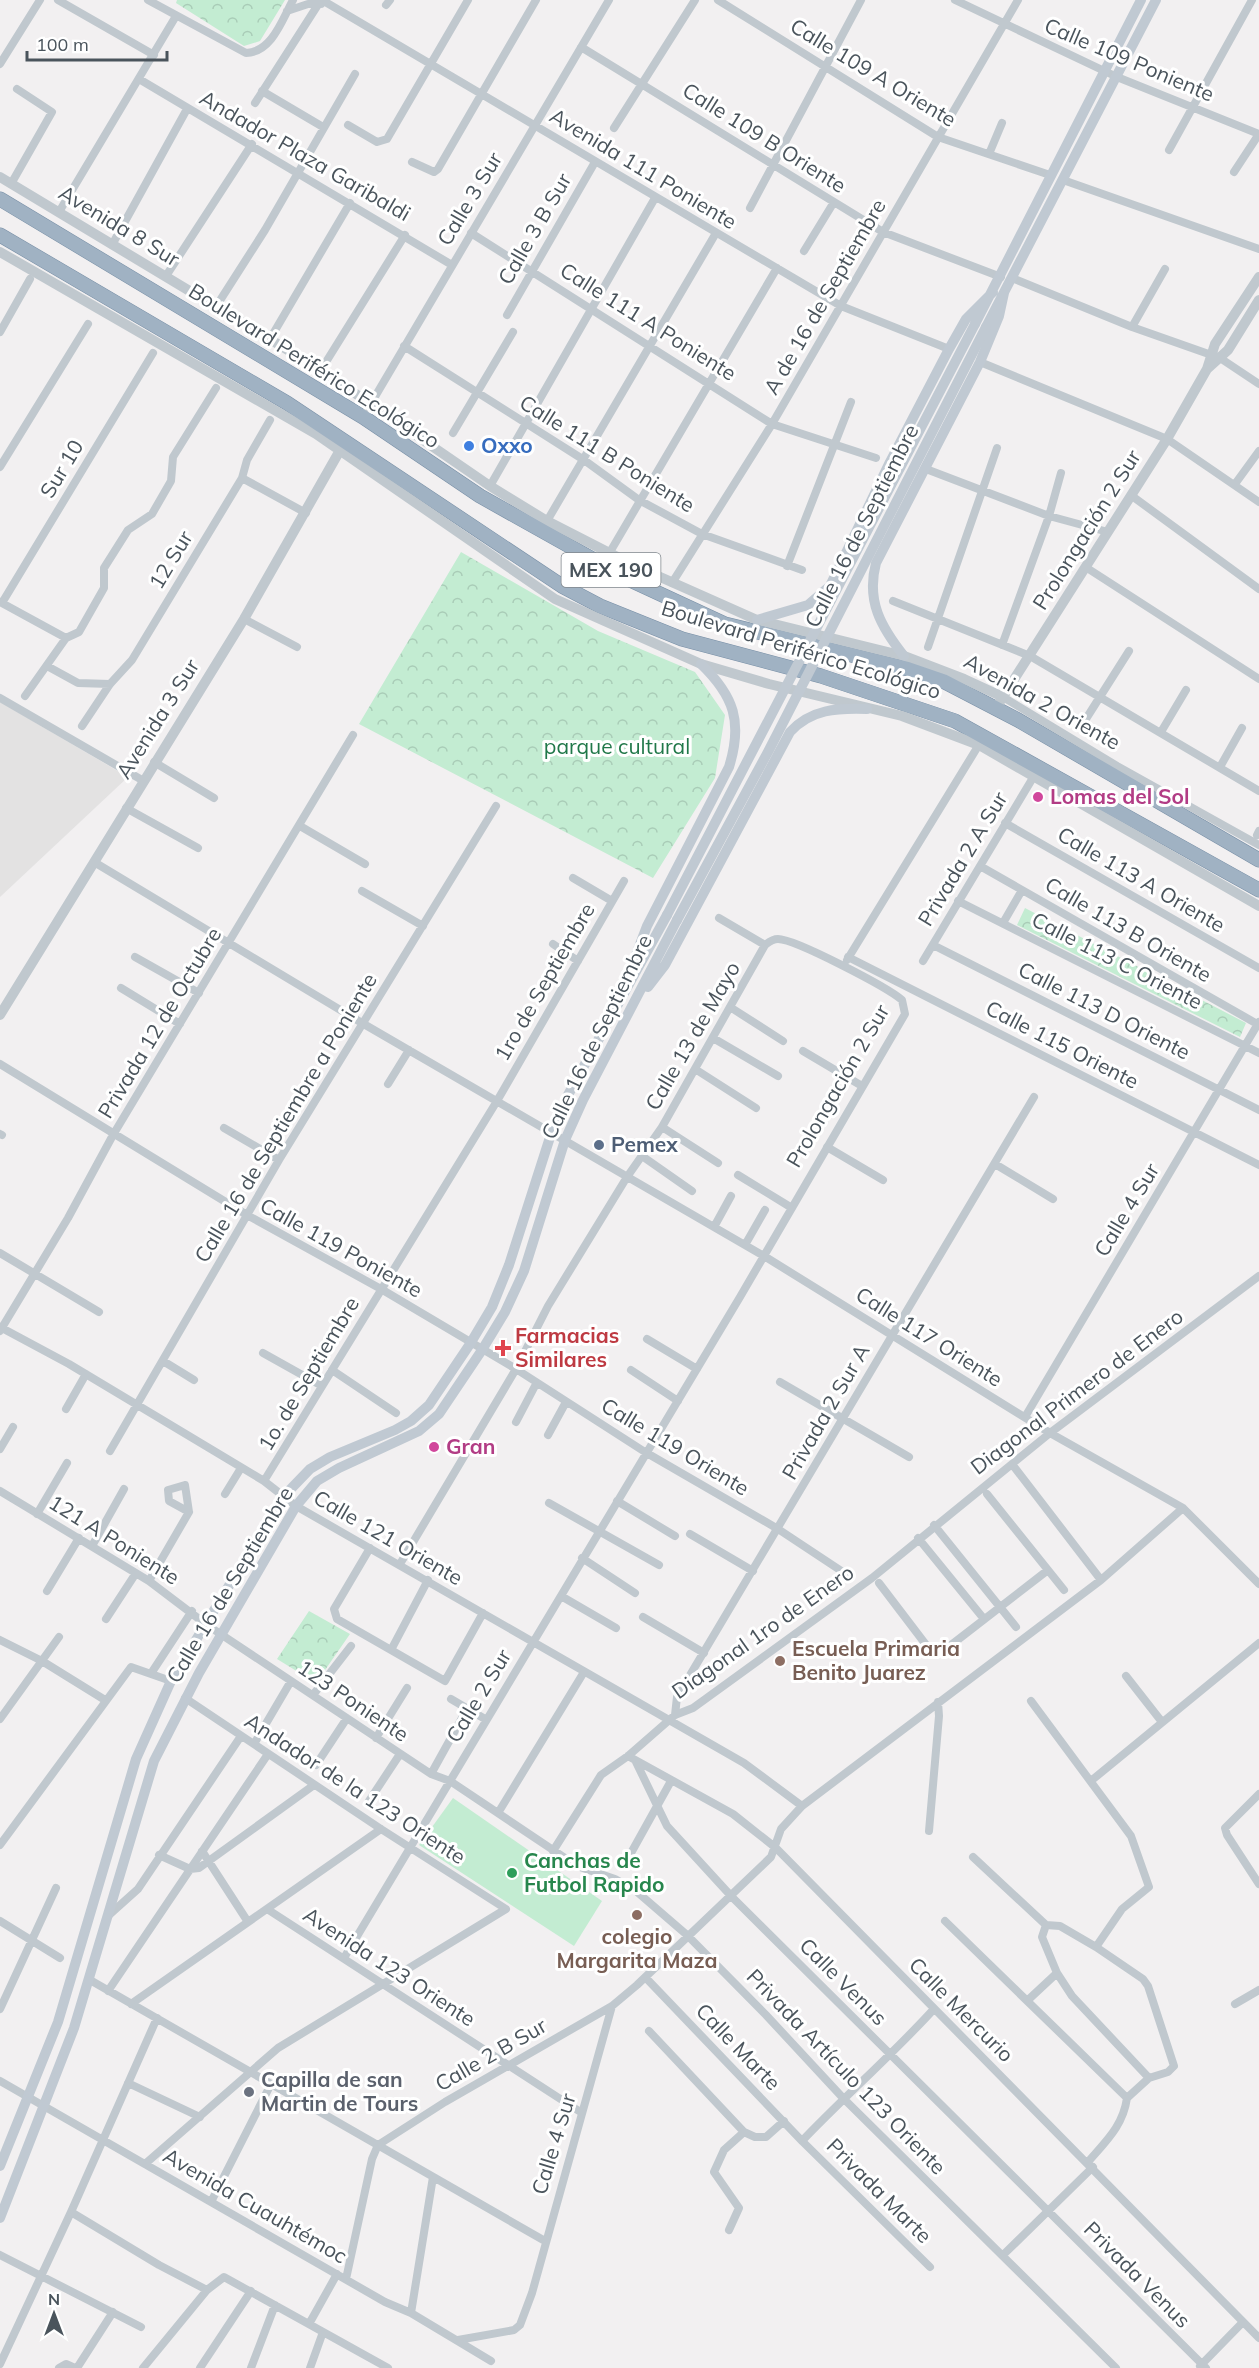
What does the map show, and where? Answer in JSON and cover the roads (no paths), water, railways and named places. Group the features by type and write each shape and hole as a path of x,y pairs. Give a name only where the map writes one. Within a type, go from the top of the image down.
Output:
{"highway":[{"name":"Boulevard Periférico Ecológico","path":"0,199 363,417 480,496 593,560 724,624 908,669 999,703 1259,860"},
{"name":"Boulevard Periférico Ecológico","path":"0,235 287,403 343,446 562,586 600,606 692,642 821,676 955,721 982,740 1259,890"}],"main road":[{"name":"Calle 16 de Septiembre","path":"0,2218 45,2107 90,1980 150,1771 185,1698 296,1506 317,1481 339,1468 419,1431 439,1414 505,1312 524,1271 565,1140 583,1100 632,1009 672,917 998,292 1063,180 1156,0"},
{"name":"Calle 16 de Septiembre","path":"1006,277 1050,175 1105,71 1138,1"},
{"path":"757,620 808,606 830,586 890,462 949,349 966,320 998,292"},
{"path":"904,656 889,637 876,613 873,603 873,574 876,563 980,362 999,316 998,292"},
{"path":"622,997 635,954 729,767 736,745 734,710 716,679 701,664"},
{"path":"632,1009 665,965 790,732 805,718 822,711 867,709"},
{"name":"Calle 16 de Septiembre","path":"0,2166 58,2022 77,1965 136,1759 171,1681 284,1497 310,1469 330,1457 411,1421 429,1405 470,1344 492,1307 509,1266 552,1131 568,1095 622,997 672,917"}],"street":[{"path":"0,64 39,0"},
{"path":"58,0 154,55"},
{"path":"148,0 241,53 257,51 268,44 293,0"},
{"path":"348,124 378,142 383,142 468,0"},
{"path":"412,162 434,172 438,170 536,0"},
{"name":"Calle 3 Sur","path":"363,417 609,0"},
{"path":"614,128 695,0"},
{"name":"Calle 109 A Oriente","path":"718,0 938,137 1050,175"},
{"path":"750,208 827,68 861,0"},
{"name":"Calle 109 Poniente","path":"955,0 1117,77 1259,134"},
{"name":"A de 16 de Septiembre","path":"672,583 772,424 1018,0"},
{"path":"1169,150 1252,0"},
{"path":"287,11 322,2"},
{"path":"255,103 322,2"},
{"name":"Avenida 111 Poniente","path":"322,2 841,306 949,349"},
{"path":"59,212 176,16"},
{"name":"Calle 109 B Oriente","path":"581,47 883,232 1006,277 1132,327 1215,356 1259,384"},
{"path":"219,302 355,74"},
{"name":"Andador Plaza Garibaldi","path":"139,79 452,264"},
{"path":"11,183 52,112 17,89"},
{"path":"262,91 323,128"},
{"path":"112,244 187,109"},
{"path":"989,154 1002,123"},
{"path":"1234,172 1259,134"},
{"path":"166,276 252,144"},
{"name":"Calle 3 B Sur","path":"507,315 595,162"},
{"name":"Avenida 8 Sur","path":"0,177 321,370 490,486 548,521"},
{"path":"1063,180 1259,249"},
{"path":"490,486 655,198"},
{"path":"804,251 834,202"},
{"path":"270,339 350,203"},
{"name":"Calle 111 A Poniente","path":"471,233 772,424 876,458"},
{"path":"548,521 716,233"},
{"path":"321,370 405,235"},
{"name":"Boulevard Periférico Ecológico","path":"0,252 343,446 546,594 602,622 701,664 867,709 902,716 982,740 1034,776 1259,906"},
{"path":"610,552 777,268"},
{"path":"1132,327 1165,269"},
{"name":"Prolongación 2 Sur","path":"999,703 1167,439 1259,277"},
{"path":"0,332 30,279"},
{"name":"Prolongación 2 Sur","path":"1215,356 1259,300"},
{"path":"0,467 88,324"},
{"path":"453,432 513,332"},
{"name":"Calle 111 B Poniente","path":"404,346 584,460 639,500 702,534 802,570"},
{"name":"Sur 10","path":"1,603 153,353"},
{"path":"980,362 1167,439 1259,502"},
{"path":"25,696 66,638 79,632 104,588 104,568 128,530 152,514 171,481 173,458 216,388"},
{"path":"788,566 851,402"},
{"name":"12 Sur","path":"82,726 110,684 132,660 242,478 247,460 270,420"},
{"name":"Avenida 3 Sur","path":"0,1015 142,780 244,620 343,446"},
{"path":"928,647 997,448"},
{"path":"1235,484 1259,451"},
{"path":"926,469 1049,516 1108,532"},
{"path":"1002,645 1049,516 1061,473"},
{"path":"242,478 306,513"},
{"path":"1132,496 1259,589"},
{"name":"Avenida 2 Oriente","path":"548,521 672,583 757,620 904,656 964,679 999,703 1259,844"},
{"path":"1087,568 1259,679"},
{"path":"893,601 1030,656 1100,695 1259,791"},
{"path":"1,603 66,638"},
{"path":"244,620 297,647"},
{"path":"1084,722 1129,651"},
{"path":"47,666 78,683 110,684"},
{"path":"1161,732 1186,690"},
{"path":"0,698 142,780"},
{"path":"1220,767 1242,728"},
{"name":"Privada 12 de Octubre","path":"0,1329 68,1218 113,1135 230,944 353,735"},
{"path":"719,918 765,945 772,940 785,940 843,966 982,740"},
{"path":"154,762 214,798"},
{"name":"Privada 2 A Sur","path":"923,961 1034,776"},
{"name":"Calle 16 de Septiembre a Poniente","path":"110,1451 246,1215 496,806"},
{"path":"126,808 198,848"},
{"name":"Calle 113 A Oriente","path":"1005,823 1259,968"},
{"path":"300,826 365,864"},
{"name":"Calle 117 Oriente","path":"94,862 362,1023 552,1131 764,1256 1050,1433 1183,1508 1259,1584"},
{"name":"Calle 113 B Oriente","path":"980,866 1258,1024"},
{"path":"573,878 612,901"},
{"name":"1ro de Septiembre","path":"497,1101 624,881"},
{"path":"1003,923 1022,890"},
{"path":"362,891 423,926"},
{"name":"Calle 113 C Oriente","path":"958,901 1259,1053"},
{"path":"553,944 578,961"},
{"name":"Calle 13 de Mayo","path":"400,1564 516,1369 548,1306 627,1177 662,1127 765,945"},
{"name":"Calle 113 D Oriente","path":"933,945 1259,1110"},
{"path":"135,957 199,993"},
{"name":"Calle 115 Oriente","path":"848,957 1259,1165"},
{"name":"Prolongación 2 Sur","path":"645,1452 764,1256 906,1009 902,1000 894,994 843,966"},
{"path":"121,988 180,1024"},
{"path":"730,1008 783,1041"},
{"name":"Calle 4 Sur","path":"1025,1417 1258,1024"},
{"path":"713,1038 778,1076"},
{"path":"388,1084 409,1050"},
{"path":"803,1051 862,1086"},
{"name":"Calle 119 Poniente","path":"0,1064 246,1215 381,1289 482,1350"},
{"path":"695,1069 756,1108"},
{"name":"Privada 2 Sur A","path":"671,1718 676,1697 1034,1097"},
{"name":"1o. de Septiembre","path":"264,1481 497,1101"},
{"path":"662,1127 718,1163"},
{"path":"224,1128 279,1160"},
{"path":"827,1147 883,1180"},
{"path":"642,1156 692,1191"},
{"path":"995,1164 1053,1199"},
{"path":"738,1175 792,1208"},
{"path":"714,1227 731,1196"},
{"path":"745,1245 765,1210"},
{"path":"0,1253 99,1312"},
{"name":"Diagonal Primero de Enero","path":"918,1538 1050,1433 1259,1276"},
{"name":"Calle 121 Oriente","path":"0,1329 86,1374 264,1481 296,1506 428,1580 584,1672 671,1718 744,1763 802,1806"},
{"path":"647,1339 697,1369"},
{"name":"Calle 119 Oriente","path":"482,1350 516,1369 645,1452 778,1529 849,1576"},
{"path":"263,1353 322,1386"},
{"path":"163,1362 194,1380"},
{"path":"332,1370 396,1413"},
{"path":"631,1370 678,1401"},
{"path":"66,1409 86,1374"},
{"path":"780,1382 909,1458"},
{"path":"516,1422 536,1384"},
{"path":"548,1435 566,1402"},
{"path":"0,1449 14,1427"},
{"name":"Calle 2 Sur","path":"344,1958 645,1452"},
{"path":"37,1514 67,1463"},
{"path":"1012,1464 1101,1580"},
{"path":"225,1494 241,1468"},
{"path":"92,1546 124,1489"},
{"name":"121 A Poniente","path":"0,1491 149,1581 192,1611 207,1625"},
{"path":"987,1494 1064,1590"},
{"path":"617,1501 675,1536"},
{"path":"549,1503 659,1565"},
{"name":"Calle 2 B Sur","path":"378,2145 507,2066 612,2006 646,1978 687,1935 732,1897 771,1857 781,1829 802,1806 1101,1580 1183,1508"},
{"path":"149,1581 189,1512"},
{"path":"934,1525 1016,1627"},
{"path":"690,1534 753,1571"},
{"path":"918,1538 984,1620"},
{"name":"Diagonal 1ro de Enero","path":"553,1851 601,1775 628,1756 671,1718 693,1708 792,1638 872,1578 918,1538"},
{"path":"47,1592 80,1539"},
{"path":"370,1548 334,1615 391,1650 445,1681 483,1613"},
{"path":"582,1558 635,1593"},
{"path":"879,1583 930,1650 936,1653 942,1652 1048,1570"},
{"path":"106,1620 136,1573"},
{"path":"391,1650 428,1580"},
{"path":"561,1596 616,1628"},
{"path":"152,1672 192,1611"},
{"path":"643,1617 704,1653"},
{"name":"123 Poniente","path":"207,1625 430,1774 450,1781 553,1851 588,1871 615,1879 636,1891"},
{"path":"0,1719 59,1637"},
{"path":"0,1640 42,1660 105,1700"},
{"path":"1092,1780 1259,1643"},
{"path":"0,1648 11,1644"},
{"path":"313,1695 351,1646"},
{"path":"0,1845 105,1700 134,1666 171,1681"},
{"path":"498,1813 584,1672"},
{"path":"1126,1676 1162,1722"},
{"path":"254,1743 291,1681"},
{"path":"376,1738 407,1688"},
{"name":"Andador de la 123 Oriente","path":"185,1698 314,1785 506,1909 382,1986"},
{"path":"452,1699 485,1719"},
{"path":"1031,1701 1092,1780 1131,1836 1149,1887 1122,1909 1096,1947"},
{"path":"929,1832 939,1716 938,1702"},
{"path":"430,1774 467,1708"},
{"path":"316,1765 347,1718"},
{"path":"109,1915 138,1889 241,1736"},
{"path":"108,1990 268,1754"},
{"path":"369,1801 400,1754"},
{"name":"Calle Mercurio","path":"628,1756 733,1814 776,1848 933,2010 1090,2165 1259,2338"},
{"name":"Calle Venus","path":"636,1762 656,1808 667,1826 732,1897 1047,2211"},
{"path":"631,1853 671,1780"},
{"path":"159,1856 190,1869 209,1862 314,1785"},
{"path":"1259,1794 1225,1828 1227,1835 1259,1884"},
{"path":"131,2004 381,1829"},
{"path":"202,1851 248,1922"},
{"path":"973,1857 1046,1925 1060,1926 1135,1972 1148,1986 1174,2061 1174,2066 1168,2072 1149,2078 1127,2098 1124,2116 1119,2126 1090,2165 1003,2255"},
{"path":"0,2009 56,1888"},
{"name":"Privada Artículo 123 Oriente","path":"636,1891 687,1935 843,2098 1116,2368"},
{"name":"Avenida 123 Oriente","path":"267,1909 344,1958 382,1986 582,2113"},
{"path":"945,1920 1127,2098"},
{"path":"0,1922 60,1958"},
{"path":"1046,1925 1042,1937 1057,1972 1072,1996 1149,2078"},
{"path":"1028,2000 1057,1972"},
{"name":"Calle Marte","path":"646,1978 802,2141"},
{"path":"90,1980 545,2241"},
{"path":"145,2164 299,2034 382,1986"},
{"path":"1235,2004 1259,1990"},
{"name":"Calle 4 Sur","path":"458,2340 514,2330 520,2325 532,2293 612,2006"},
{"path":"802,2141 843,2098 892,2056 933,2010"},
{"path":"0,2364 71,2212 156,2018"},
{"path":"649,2031 744,2132 755,2138 766,2138 784,2121"},
{"name":"Avenida Cuauhtémoc","path":"0,2081 385,2302 411,2313 491,2361"},
{"path":"128,2083 200,2116"},
{"path":"211,2202 271,2084"},
{"path":"729,2230 739,2208 714,2172 724,2150 744,2132"},
{"name":"Privada Marte","path":"802,2141 930,2267"},
{"path":"346,2279 372,2159 378,2145"},
{"path":"411,2313 433,2177"},
{"name":"Privada Venus","path":"1047,2211 1202,2367"},
{"path":"71,2212 159,2265 207,2290"},
{"path":"0,2255 141,2327"},
{"path":"309,2324 337,2274"},
{"path":"143,2368 207,2290 224,2277 388,2368"},
{"path":"200,2368 251,2291"},
{"path":"251,2368 275,2305"},
{"path":"61,2366 76,2368 113,2312"},
{"path":"1202,2367 1243,2322"},
{"path":"309,2368 322,2332"},
{"path":"363,2368 367,2358"}],"place":[{"name":"Oxxo","path":"469,446"},
{"name":"Lomas del Sol","path":"1038,797"},
{"name":"Pemex","path":"599,1145"},
{"name":"Farmacias Similares","path":"503,1348"},
{"name":"Gran","path":"434,1447"},
{"name":"Escuela Primaria Benito Juarez","path":"780,1661"},
{"name":"Canchas de Futbol Rapido","path":"512,1873"},
{"name":"colegio Margarita Maza","path":"637,1915"},
{"name":"Capilla de san Martin de Tours","path":"249,2092"}],"park label":[{"name":"parque cultural","path":"617,747"}]}
